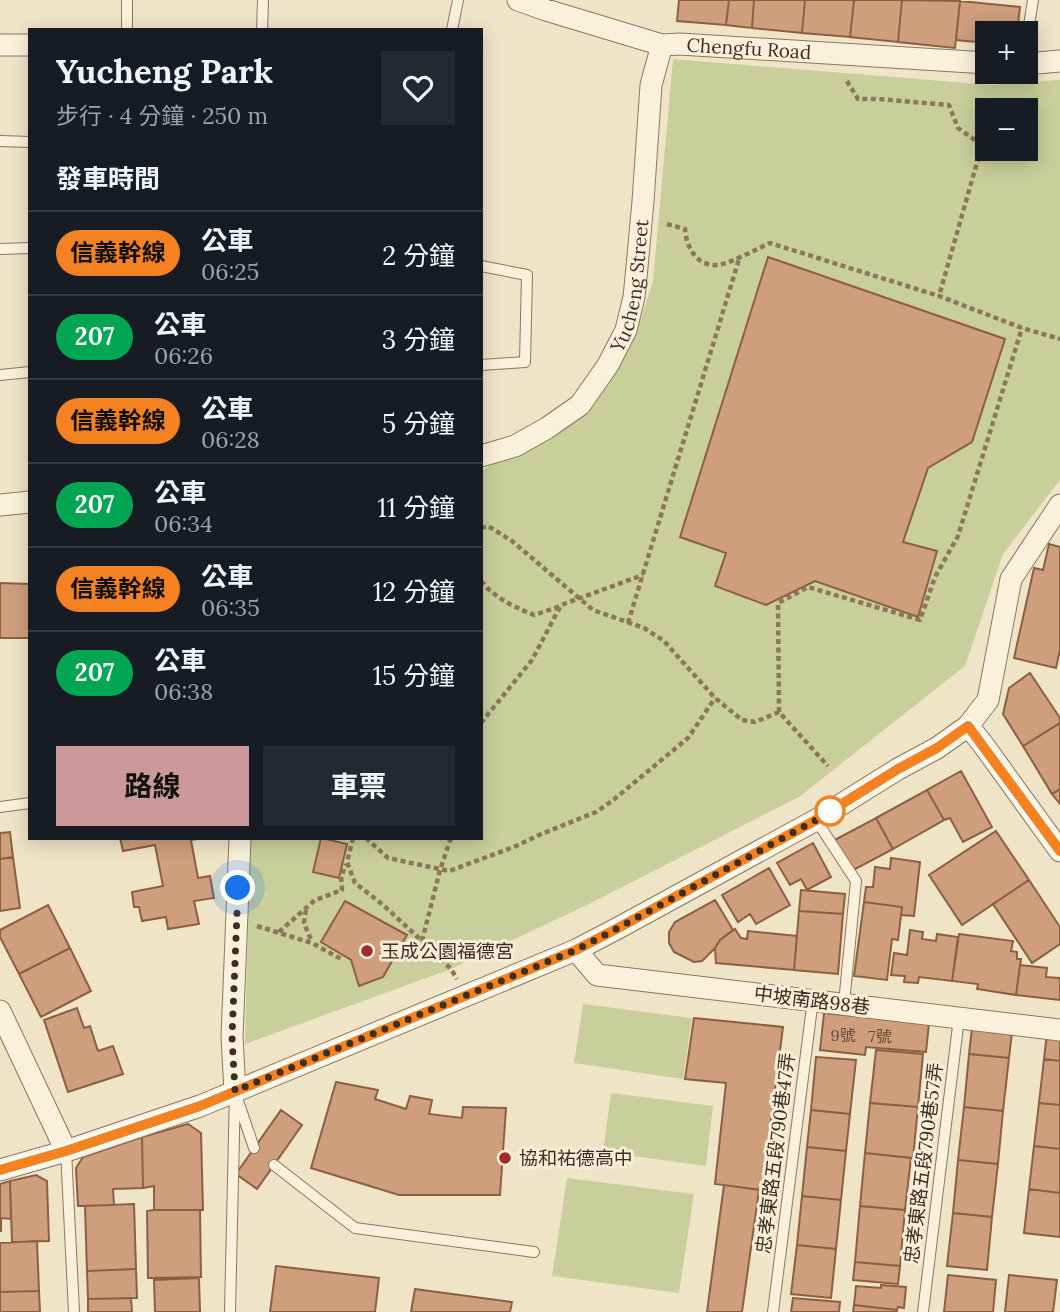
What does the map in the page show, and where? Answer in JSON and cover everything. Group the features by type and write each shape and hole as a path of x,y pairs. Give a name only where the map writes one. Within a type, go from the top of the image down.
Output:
{"street":[{"name":"Chengfu Road","path":"518,0 662,45 975,61"},
{"name":"Yucheng Street","path":"483,455 515,446 580,405 608,365 626,330 634,297 637,267 650,85 662,45"},
{"path":"0,46 28,46"},
{"path":"1038,63 1060,61"},
{"path":"0,505 28,502"},
{"path":"0,1170 200,1106 576,950 816,820 937,748 968,726 988,700 1011,579 1060,505"},
{"path":"968,726 1060,851"},
{"path":"235,1091 232,1037 240,840"},
{"name":"中坡南路98巷","path":"576,950 597,975 1060,1030"},
{"path":"0,1011 66,1151"}],"lane":[{"path":"127,0 127,28"},
{"path":"262,28 263,0"},
{"path":"452,28 458,0"},
{"path":"1030,21 1033,0"},
{"path":"0,141 28,142"},
{"path":"0,248 28,248"},
{"path":"483,266 527,275 525,362 483,365"},
{"path":"0,375 28,372"},
{"path":"0,807 28,803"},
{"path":"816,820 856,881 844,1003"},
{"name":"忠孝東路五段790巷47弄","path":"773,1312 813,999"},
{"name":"忠孝東路五段790巷57弄","path":"923,1312 959,1018"},
{"path":"235,1091 254,1148"},
{"path":"230,1312 235,1091"},
{"path":"66,1151 74,1312"},
{"path":"274,1165 355,1228 534,1252"}],"path":[{"path":"847,81 858,99 949,105 958,128 982,145 939,296"},
{"path":"667,224 685,229 689,249 695,257 704,262 721,265 770,243 939,296 1022,328 1060,339"},
{"path":"628,624 740,256"},
{"path":"828,766 779,712 778,603 808,587 920,620 934,577 958,536 1022,328"},
{"path":"483,527 488,526 512,541 593,610 644,628 664,641 715,698 742,720 755,723 779,712"},
{"path":"483,583 490,592 515,608 534,615 644,575"},
{"path":"483,721 532,660 562,606"},
{"path":"368,840 388,858 449,871 501,852 596,812 612,802 688,738 715,698"},
{"path":"279,932 315,900 342,890 341,877 352,840"},
{"path":"422,941 450,840"},
{"path":"347,862 355,883 422,941 450,969 468,995"},
{"path":"306,909 304,923 312,943"},
{"path":"253,925 312,943 343,960"}],"green space":[{"path":"673,59 991,85 1038,84 1038,82 1060,80 1060,480 1003,554 965,666 799,797 587,905 451,969 245,1044 250,840 483,840 483,470 588,410 636,334 653,281"},
{"path":"583,1004 692,1018 683,1079 574,1063"},
{"path":"611,1093 713,1106 706,1166 603,1152"},
{"path":"567,1178 694,1194 679,1293 552,1276"}],"building":[{"path":"679,0 729,0 726,25 677,21"},
{"path":"729,0 754,0 752,28 726,25"},
{"path":"754,0 805,0 802,33 752,28"},
{"path":"805,0 854,0 850,37 802,33"},
{"path":"854,0 902,0 898,42 850,37"},
{"path":"902,0 960,1 955,48 898,42"},
{"path":"960,1 1020,7 1018,21 975,21 975,42 956,40"},
{"path":"768,257 1005,339 972,442 928,468 903,542 937,551 918,617 815,581 766,605 715,586 726,553 680,537"},
{"path":"1049,544 1060,547 1060,650 1056,668 1014,658 1034,568 1043,570"},
{"path":"0,583 28,584 28,638 0,638"},
{"path":"1030,673 1060,718 1060,723 1023,746 1003,714 1009,688"},
{"path":"1060,723 1060,789 1052,794 1023,746"},
{"path":"961,771 992,827 963,842 950,818 944,820 927,790"},
{"path":"1060,789 1060,804 1052,794"},
{"path":"927,790 944,820 893,849 876,818"},
{"path":"876,818 893,849 846,874 829,843"},
{"path":"996,831 1029,880 962,925 929,875"},
{"path":"10,832 13,857 0,859 0,833"},
{"path":"120,840 191,840 198,878 210,876 214,898 194,901 199,924 168,929 166,917 142,921 139,907 134,907 132,892 163,886 155,845 123,851"},
{"path":"321,840 347,844 339,878 313,872"},
{"path":"813,843 831,877 807,890 801,879 790,885 777,863"},
{"path":"13,857 20,908 0,911 0,859"},
{"path":"891,858 920,862 914,916 901,915 902,907 864,902 866,887 873,887 875,867 890,869"},
{"path":"769,868 790,905 756,924 750,914 738,922 722,895"},
{"path":"1029,880 1060,927 1060,944 1032,963 993,904"},
{"path":"801,890 845,894 843,914 799,911"},
{"path":"715,900 733,930 720,940 702,961 694,962 674,952 669,943 669,932 675,922"},
{"name":"玉成公園福德宮","path":"345,901 407,935 383,977 359,986 351,960 321,942"},
{"path":"864,902 902,907 898,940 892,939 887,980 854,976"},
{"path":"48,905 70,948 19,974 0,937 0,930"},
{"path":"799,911 843,914 838,974 794,970"},
{"path":"735,929 741,938 747,939 748,931 797,936 794,970 716,963 715,948 720,940"},
{"path":"910,930 923,932 922,939 936,941 937,934 958,937 952,981 919,977 918,983 904,982 905,976 891,975 894,953 907,955"},
{"path":"959,934 1013,941 1011,951 1017,952 1017,959 1021,959 1016,995 977,989 978,984 952,981"},
{"path":"70,948 91,991 41,1017 19,974"},
{"path":"1020,965 1047,968 1046,977 1060,978 1060,1000 1016,995"},
{"path":"77,1008 84,1028 90,1026 98,1051 113,1046 123,1074 68,1092 44,1020"},
{"path":"824,1013 929,1023 926,1052 866,1047 865,1055 820,1050"},
{"path":"694,1018 783,1027 762,1190 715,1184 726,1083 685,1079"},
{"path":"972,1028 1012,1032 1009,1058 969,1054"},
{"path":"1047,1033 1060,1035 1060,1061 1044,1059"},
{"path":"876,1050 923,1054 918,1107 870,1103"},
{"path":"969,1054 1009,1058 1003,1111 964,1107"},
{"path":"816,1057 856,1060 850,1114 811,1110"},
{"path":"1044,1059 1060,1061 1060,1105 1039,1103"},
{"path":"336,1082 378,1090 375,1099 406,1109 410,1096 432,1100 429,1114 462,1118 463,1107 506,1108 500,1195 399,1195 311,1168"},
{"path":"870,1103 918,1107 913,1158 865,1153"},
{"path":"1039,1103 1060,1105 1060,1149 1034,1146"},
{"path":"964,1107 1003,1111 998,1164 958,1160"},
{"path":"281,1110 302,1125 257,1189 236,1174"},
{"path":"811,1110 850,1114 846,1151 807,1147"},
{"path":"188,1124 201,1133 203,1210 154,1210 154,1186 143,1188 142,1137"},
{"path":"142,1137 143,1188 113,1189 114,1205 78,1206 76,1168 83,1157"},
{"path":"1034,1146 1060,1149 1060,1193 1029,1189"},
{"path":"807,1147 846,1151 841,1200 802,1196"},
{"path":"865,1153 911,1158 905,1210 860,1206"},
{"path":"958,1160 998,1164 992,1217 953,1213"},
{"path":"36,1175 47,1181 49,1241 12,1242 10,1181"},
{"path":"10,1181 11,1219 1,1218 0,1231 0,1184"},
{"path":"724,1185 759,1190 742,1312 707,1312"},
{"path":"1029,1189 1060,1193 1060,1237 1024,1233"},
{"path":"802,1196 841,1200 836,1249 797,1245"},
{"path":"134,1204 136,1269 87,1271 85,1206"},
{"path":"860,1206 905,1210 900,1266 855,1262"},
{"path":"200,1210 201,1277 148,1278 147,1211"},
{"path":"953,1213 992,1217 987,1270 947,1266"},
{"path":"37,1241 39,1291 0,1292 0,1243"},
{"path":"797,1245 836,1249 831,1298 791,1294"},
{"path":"855,1262 900,1266 898,1284 853,1280"},
{"path":"276,1266 379,1278 375,1312 270,1312"},
{"path":"136,1269 137,1298 88,1299 87,1271"},
{"path":"948,1275 996,1280 993,1312 944,1312"},
{"path":"1009,1275 1057,1280 1053,1312 1005,1312"},
{"path":"199,1278 200,1312 155,1312 154,1280"},
{"path":"881,1285 906,1287 904,1308 898,1307 897,1310 854,1305 856,1286 881,1288"},
{"path":"415,1289 512,1302 510,1312 411,1312"},
{"path":"39,1291 40,1312 0,1312 0,1292"},
{"path":"131,1298 132,1312 88,1312 88,1299"},
{"path":"793,1298 840,1302 839,1312 791,1312"},
{"path":"854,1305 897,1310 897,1312 853,1312"}],"bus line":[{"name":"信義幹線","path":"0,1170 200,1106 576,950 816,820 937,748 968,726 1060,851"}],"place":[{"name":"玉成公園福德宮","path":"367,951"},
{"name":"協和祐德高中","path":"505,1158"}],"route":[{"path":"238,888 232,1037 235,1091 576,950 836,807 830,811"}]}
